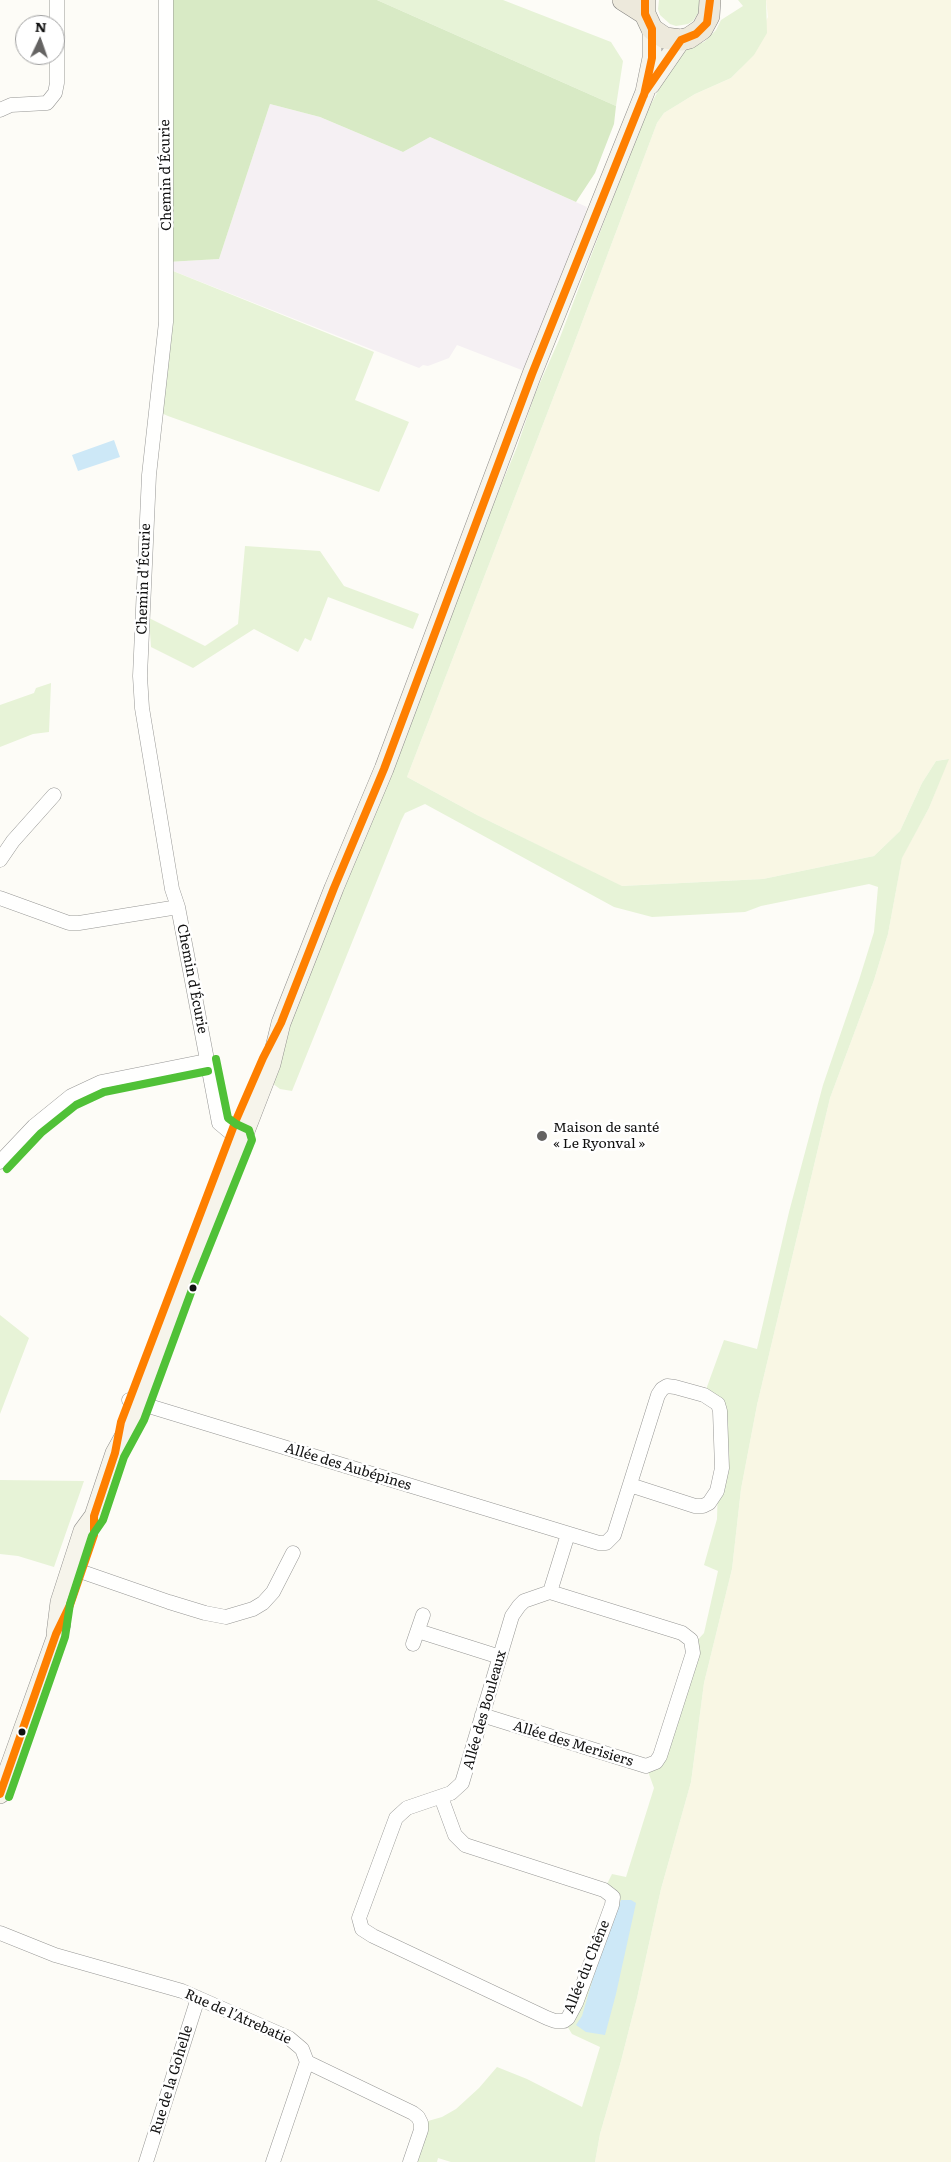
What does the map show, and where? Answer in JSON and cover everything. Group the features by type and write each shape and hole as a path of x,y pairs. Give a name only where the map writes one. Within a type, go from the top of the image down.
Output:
{"main road":[{"path":"623,0 648,14 665,38 681,40 689,38 702,29 710,16 710,0"},
{"path":"0,1794 56,1634 70,1604 76,1570 94,1535 94,1516 115,1453 131,1426 134,1402 184,1283 237,1135 271,1064 281,1022 384,769 528,383 645,92 652,58 648,14"},
{"path":"645,92 681,40"}],"street":[{"path":"0,110 11,104 47,103 55,93 57,83 57,0"},
{"name":"Chemin d'Écurie","path":"166,0 164,82 166,322 149,475 140,676 142,708 172,890 178,907 219,1123 237,1135"},
{"path":"0,860 13,841 54,795"},
{"path":"0,898 69,923 178,907"},
{"path":"0,1162 34,1126 78,1092 101,1082 206,1061"},
{"name":"Allée des Aubépines","path":"134,1402 600,1544 610,1540 630,1485 658,1395 662,1389 667,1386 675,1387 704,1395 718,1404 720,1411 722,1468 717,1491 709,1503 703,1506 695,1506 630,1485"},
{"path":"550,1592 568,1534"},
{"path":"76,1570 169,1602 226,1617 253,1609 263,1603 273,1592 293,1553"},
{"name":"Allée des Bouleaux","path":"360,1924 361,1910 396,1818 407,1808 451,1793 462,1784 512,1616 519,1606 532,1598 550,1592"},
{"name":"Allée des Merisiers","path":"482,1715 646,1766 656,1762 660,1756 694,1653 691,1640 682,1633 550,1592"},
{"path":"423,1615 415,1637 500,1658"},
{"name":"Allée du Chêne","path":"360,1924 362,1929 373,1936 547,2018 559,2022 568,2018 576,2003 612,1905 613,1897 604,1890 465,1845 454,1835 441,1797"},
{"name":"Rue de l'Atrebatie","path":"0,1933 55,1955 198,1998 292,2040 302,2049 307,2062"},
{"name":"Rue de la Gohelle","path":"146,2162 198,1998"},
{"path":"273,2162 307,2062 418,2117 421,2123 421,2130 410,2162"}],"shaded area":[{"path":"766,0 951,0 951,2162 595,2162 600,2134 637,1998 661,1889 691,1782 704,1683 732,1569 741,1489 757,1405 830,1098 874,980 888,934 902,857 929,808 948,759 936,761 922,783 900,831 874,856 763,879 621,886 477,815 407,777 657,123 664,113 695,94 731,78 740,69 768,17"},
{"path":"270,104 320,117 403,152 430,137 587,207 565,293 532,374 457,345 449,358 428,366 423,365 419,368 168,269 167,262 219,259"}],"green space":[{"path":"166,0 377,0 616,106 614,124 595,173 576,202 430,137 403,152 320,117 270,104 219,259 167,262"},
{"path":"377,0 503,0 611,42 623,61 616,106"},
{"path":"659,0 700,0 700,10 693,21 676,26 670,24 660,15 658,9"},
{"path":"738,0 766,0 767,33 754,55 731,78 695,94 664,113 657,123 407,777 477,815 622,886 763,879 874,856 900,831 922,783 936,761 949,759 929,808 902,858 888,934 874,980 830,1098 757,1405 741,1489 732,1569 704,1683 691,1782 661,1889 637,1998 600,2134 595,2162 451,2162 438,2158 437,2162 410,2162 421,2123 442,2117 456,2109 479,2088 497,2067 527,2079 582,2107 600,2047 572,2034 564,2021 612,1905 604,1890 612,1874 626,1877 654,1788 646,1766 656,1762 693,1645 704,1633 718,1571 704,1565 717,1519 720,1411 704,1395 724,1340 757,1349 789,1212 823,1085 874,932 878,887 869,884 761,906 745,912 652,917 614,907 425,804 405,813 401,821 292,1091 280,1089 272,1083 285,1032 365,833 380,803 462,580 517,447 535,394 559,340 644,117 677,56 688,48 704,42 716,30 721,20 743,6"},
{"path":"168,269 374,352 355,400 409,422 379,492 157,411"},
{"path":"245,546 320,551 344,586 419,614 413,629 328,597 311,641 305,638 298,652 254,629 193,668 151,647 149,618 205,646 238,624"},
{"path":"51,683 49,732 33,734 0,747 0,705 34,693 36,688"},
{"path":"0,1315 29,1338 0,1414"},
{"path":"0,1480 84,1481 54,1567 18,1556 0,1554"}],"water":[{"path":"114,440 120,457 78,471 72,455"},
{"path":"621,1900 631,1900 636,1903 616,1994 605,2035 586,2032 576,2025 582,2016 596,1968"}],"transit line":[{"path":"644,95 652,58 652,29 645,14 645,0"},
{"path":"0,1794 56,1634 70,1605 94,1535 94,1516 115,1453 121,1422 236,1120 263,1058 281,1023 334,888 384,769 532,374 645,92 681,40 696,34 707,23 710,0"},
{"path":"9,1797 65,1637 70,1604 92,1536 103,1520 124,1457 144,1420 193,1287 252,1140 249,1130 228,1118 216,1059"},
{"path":"7,1169 41,1133 76,1105 104,1092 208,1071"}],"place":[{"name":"Maison de santé « Le Ryonval »","path":"542,1136"}]}
